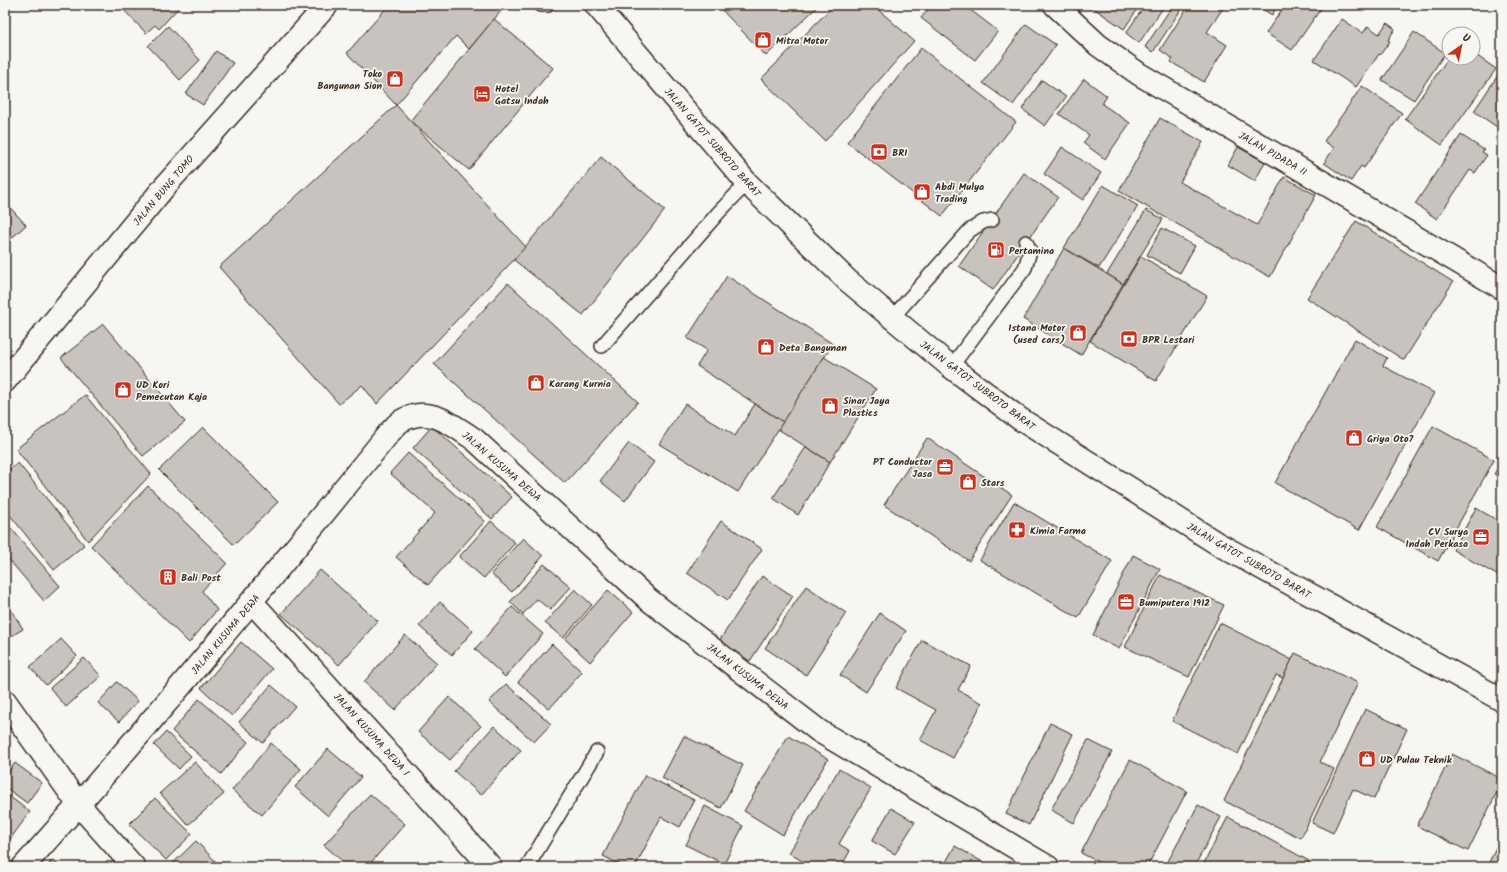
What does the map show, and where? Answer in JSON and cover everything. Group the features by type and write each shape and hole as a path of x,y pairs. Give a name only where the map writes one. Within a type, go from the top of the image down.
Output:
{"main road":[{"name":"JALAN BUNG TOMO","path":"5,381 166,185 327,5"},
{"name":"JALAN GATOT SUBROTO BARAT","path":"596,5 747,183 847,280 951,367 1020,419 1218,544 1502,700"},
{"name":"JALAN PIDADA II","path":"1055,5 1098,45 1139,74 1502,288"},
{"name":"JALAN KUSUMA DEWA","path":"23,867 79,805 252,602 389,433 402,420 422,414 443,418 474,439 649,600 819,731 1048,867"},
{"name":"JALAN KUSUMA DEWA I","path":"252,602 491,867"},
{"path":"5,701 79,805 134,867"}],"lane":[{"path":"541,5 548,5"},
{"path":"602,346 719,212 747,183"},
{"path":"892,318 969,231 983,222 992,220"},
{"path":"951,367 1025,268 1030,251 1026,242"},
{"path":"526,867 597,752"}],"building":[{"path":"119,5 180,6 159,29 155,25 146,33"},
{"name":"Toko Bangunan Sion","path":"389,5 506,5 469,49 456,36 396,105 347,53"},
{"path":"717,5 819,5 766,56"},
{"path":"834,5 873,5 914,41 825,141 761,79"},
{"path":"932,5 964,5 998,31 975,60 921,18"},
{"path":"1089,5 1140,5 1124,29"},
{"path":"1145,5 1165,5 1139,43 1126,33"},
{"path":"1173,5 1184,5 1153,52 1145,47"},
{"path":"1189,5 1219,5 1223,8 1207,32 1227,45 1204,82 1171,62 1173,59 1160,50"},
{"path":"1256,5 1278,5 1272,15"},
{"path":"1285,5 1319,5 1322,7 1292,50 1266,33"},
{"name":"Hotel Gatsu Indah","path":"494,19 553,68 469,170 410,121"},
{"path":"1342,19 1363,33 1368,26 1379,34 1387,23 1395,29 1388,40 1390,41 1356,87 1314,60"},
{"path":"1026,24 1056,45 1013,105 983,83"},
{"path":"168,26 200,60 180,80 148,46"},
{"path":"1414,32 1441,50 1441,59 1414,100 1382,80"},
{"path":"921,48 1016,122 942,216 847,142"},
{"path":"216,51 233,63 203,105 186,94"},
{"path":"1481,59 1496,69 1442,145 1405,119 1443,66 1481,66"},
{"path":"1502,69 1502,129 1501,130 1474,111"},
{"path":"1084,79 1107,96 1102,104 1130,123 1105,159 1083,143 1089,135 1059,114"},
{"path":"1042,80 1066,97 1045,126 1022,109"},
{"path":"1362,86 1402,113 1364,168 1361,166 1351,181 1324,163 1334,148 1324,141"},
{"path":"396,105 526,247 377,404 362,385 339,404 219,267"},
{"path":"1160,118 1203,142 1180,182 1257,225 1284,177 1316,195 1270,277 1119,191"},
{"path":"1461,135 1484,150 1482,152 1487,155 1475,173 1470,170 1437,219 1415,204"},
{"path":"1062,147 1101,173 1083,200 1044,174"},
{"path":"1238,147 1265,162 1255,181 1228,165"},
{"path":"601,157 665,210 583,315 514,260"},
{"path":"1024,173 1058,197 993,290 959,266"},
{"path":"1103,185 1138,206 1099,268 1064,248"},
{"path":"5,202 26,225 5,244"},
{"path":"1146,210 1163,219 1123,284 1107,274"},
{"path":"1356,221 1453,282 1404,360 1307,298"},
{"path":"1162,228 1195,246 1180,273 1147,255"},
{"path":"1064,248 1123,284 1081,355 1023,319"},
{"path":"1141,256 1207,296 1156,381 1090,341"},
{"name":"Deta Bangunan","path":"727,276 833,344 783,422 697,366 707,350 687,338"},
{"name":"Karang Kurnia","path":"508,283 638,402 565,483 434,364"},
{"name":"UD Kori Pemecutan Kaja","path":"103,324 185,422 143,456 61,358"},
{"name":"Griya Oto7","path":"1355,339 1387,358 1383,366 1434,393 1359,530 1275,483"},
{"name":"Sinar Jaya Plastics","path":"824,357 876,389 830,462 778,429"},
{"path":"85,395 151,474 88,541 16,449"},
{"path":"685,404 735,436 755,404 783,422 738,492 659,444"},
{"path":"432,426 512,497 492,519 413,448"},
{"path":"1433,426 1494,460 1438,561 1377,527"},
{"path":"203,427 278,502 234,545 159,470"},
{"path":"927,438 1012,495 969,561 884,505"},
{"path":"629,443 654,462 625,501 600,481"},
{"path":"806,447 830,462 798,515 773,498"},
{"path":"408,453 485,521 428,585 396,557 435,513 390,473"},
{"path":"1502,461 1502,478 1494,474"},
{"path":"18,463 84,545 54,570 5,509 5,473"},
{"name":"Bali Post","path":"148,486 227,563 202,591 217,610 189,643 91,546"},
{"path":"1014,502 1112,561 1078,618 980,560"},
{"name":"CV Surya Indah Perkasa","path":"1476,508 1502,523 1502,578 1453,550"},
{"path":"5,521 60,586 44,601 5,555"},
{"path":"491,521 515,543 484,578 459,557"},
{"path":"721,521 762,549 728,600 687,573"},
{"path":"523,538 543,556 512,592 491,574"},
{"name":"Bumiputera 1912","path":"1133,555 1160,569 1119,649 1093,635"},
{"path":"544,564 571,587 550,610 537,599 523,614 510,602"},
{"path":"320,570 378,621 339,665 281,614"},
{"path":"1160,575 1224,605 1189,677 1125,647"},
{"path":"762,576 793,596 750,661 719,641"},
{"path":"806,586 846,613 806,675 765,648"},
{"path":"575,589 592,605 563,638 545,623"},
{"path":"608,590 633,612 590,662 565,639"},
{"path":"5,600 23,629 5,640"},
{"path":"440,602 473,631 452,655 419,626"},
{"path":"512,607 543,634 505,677 475,649"},
{"path":"880,613 906,631 866,692 840,675"},
{"path":"1220,623 1292,660 1283,678 1276,675 1238,754 1172,721"},
{"path":"405,635 437,663 395,710 364,682"},
{"path":"61,639 77,656 46,685 30,667"},
{"path":"922,640 971,666 958,690 982,703 953,758 920,740 936,710 896,688"},
{"path":"241,642 272,669 232,716 201,688"},
{"path":"552,644 582,672 549,709 518,682"},
{"path":"1295,653 1358,683 1320,762 1334,769 1301,838 1224,801"},
{"path":"84,658 101,676 66,707 50,688"},
{"path":"117,682 138,701 119,722 98,703"},
{"path":"506,684 551,724 534,742 489,702"},
{"path":"271,685 295,706 263,743 239,722"},
{"path":"449,697 481,726 450,760 418,732"},
{"path":"199,699 248,742 221,774 172,731"},
{"name":"UD Pulau Teknik","path":"1365,709 1407,729 1374,799 1353,789 1333,833 1312,823"},
{"path":"1050,723 1073,734 1029,825 1006,814"},
{"path":"494,726 521,750 481,795 454,771"},
{"path":"166,732 191,756 179,769 154,745"},
{"path":"684,736 743,765 721,808 662,778"},
{"path":"788,736 828,759 783,835 744,811"},
{"path":"1088,740 1112,752 1074,823 1051,810"},
{"path":"271,743 301,769 262,815 232,790"},
{"path":"328,749 361,777 328,816 295,787"},
{"path":"1452,754 1502,779 1502,782 1468,851 1417,826"},
{"path":"1130,760 1187,791 1147,867 1108,867 1081,853"},
{"path":"195,762 224,794 188,825 160,793"},
{"path":"15,763 42,783 27,803 5,787 5,777"},
{"path":"839,769 871,788 839,844 850,851 841,867 812,867 789,853"},
{"path":"645,775 694,800 680,827 661,817 635,867 625,867 603,856"},
{"path":"5,793 30,812 5,846"},
{"path":"370,794 405,824 367,867 349,867 324,845"},
{"path":"155,798 192,834 166,860 129,824"},
{"path":"1198,805 1221,817 1194,867 1165,867"},
{"path":"705,806 743,826 724,864 686,845"},
{"path":"891,808 915,822 895,854 872,841"},
{"path":"1228,817 1309,861 1306,867 1202,867"},
{"path":"1502,834 1502,867 1487,867"},
{"path":"196,841 221,867 169,867"},
{"path":"955,846 991,867 943,867"},
{"path":"52,860 61,867 47,867"},
{"path":"320,862 326,867 315,867"}],"place":[{"name":"Mitra Motor","path":"763,40"},
{"name":"Toko Bangunan Sion","path":"395,79"},
{"name":"Hotel Gatsu Indah","path":"482,94"},
{"name":"BRI","path":"879,152"},
{"name":"Abdi Mulya Trading","path":"922,192"},
{"name":"Pertamina","path":"996,250"},
{"name":"Istana Motor (used cars)","path":"1078,333"},
{"name":"BPR Lestari","path":"1129,339"},
{"name":"Deta Bangunan","path":"766,347"},
{"name":"Karang Kurnia","path":"536,383"},
{"name":"UD Kori Pemecutan Kaja","path":"123,390"},
{"name":"Sinar Jaya Plastics","path":"830,406"},
{"name":"Griya Oto7","path":"1354,438"},
{"name":"PT Conductor Jasa","path":"945,467"},
{"name":"Stars","path":"968,482"},
{"name":"Kimia Farma","path":"1017,530"},
{"name":"CV Surya Indah Perkasa","path":"1481,537"},
{"name":"Bali Post","path":"168,577"},
{"name":"Bumiputera 1912","path":"1126,602"},
{"name":"UD Pulau Teknik","path":"1367,759"}]}
